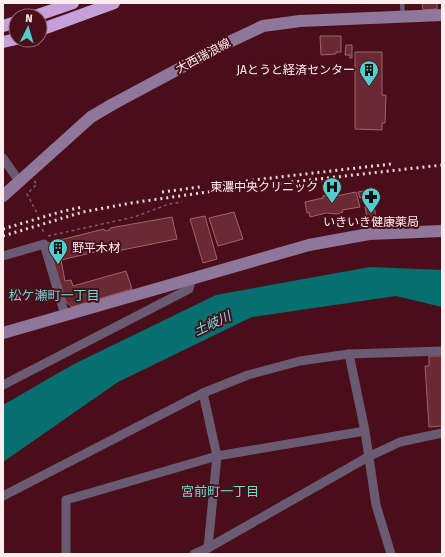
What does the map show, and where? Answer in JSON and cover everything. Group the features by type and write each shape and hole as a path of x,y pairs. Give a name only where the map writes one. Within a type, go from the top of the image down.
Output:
{"highway":[{"path":"48,12 73,3"},
{"path":"48,27 114,3"}],"main road":[{"name":"大西瑞浪線","path":"3,196 91,117 107,107 245,34 264,26 282,22 442,15"},
{"path":"3,333 64,314 309,245 369,234 442,231"}],"street":[{"path":"3,158 24,177"},
{"path":"3,256 44,244 64,314"},
{"path":"3,385 190,289 192,278"},
{"path":"3,496 203,393 248,375 300,361 349,354 442,351"},
{"path":"349,354 365,431 376,505 391,554"},
{"path":"203,393 217,456 208,548"},
{"path":"66,554 66,500 217,456 365,431"},
{"path":"194,554 208,548 368,457 400,442 442,433"}],"lane":[{"path":"402,3 403,16"}],"path":[{"path":"24,177 36,184 27,194 38,215"},
{"path":"47,236 134,217 169,204 182,202"}],"water":[{"name":"土岐川","path":"370,267 442,270 442,307 396,296 252,317 118,382 3,462 3,405 74,364 216,295"}],"building":[{"path":"422,3 437,3 437,9 423,10"},
{"path":"320,36 341,36 341,52 336,52 336,54 321,55"},
{"path":"346,45 352,45 352,58 350,58 350,55 345,55"},
{"name":"JAとうと経済センター","path":"355,52 382,52 382,95 386,95 385,123 382,123 382,130 355,129"},
{"path":"374,189 376,195 360,198 358,192"},
{"path":"356,192 360,207 342,210 343,212 337,214 326,213 310,217 309,212 307,213 305,202 323,198 323,196 335,194 336,196"},
{"path":"374,206 377,222 368,223 365,207"},
{"path":"234,212 243,239 218,246 209,218"},
{"path":"205,216 217,259 203,263 190,219"},
{"name":"野平木材","path":"172,217 177,239 117,251 116,247 61,260 65,281 71,280 73,286 126,271 132,289 72,307 66,302 48,243 104,229 105,231 110,230 110,228"},
{"path":"429,356 442,356 442,426 429,427 425,366 429,366"}],"railway":[{"path":"228,183 391,164"},
{"path":"3,236 83,212 131,203 221,190 442,165"},
{"path":"162,192 200,187"},
{"path":"3,229 82,207"}],"place":[{"name":"JAとうと経済センター","path":"369,87"},
{"name":"東濃中央クリニック","path":"332,204"},
{"name":"いきいき健康薬局","path":"371,214"},
{"name":"野平木材","path":"58,265"}],"district":[{"name":"松ケ瀬町一丁目","path":"54,295"},
{"name":"宮前町一丁目","path":"220,491"}]}
